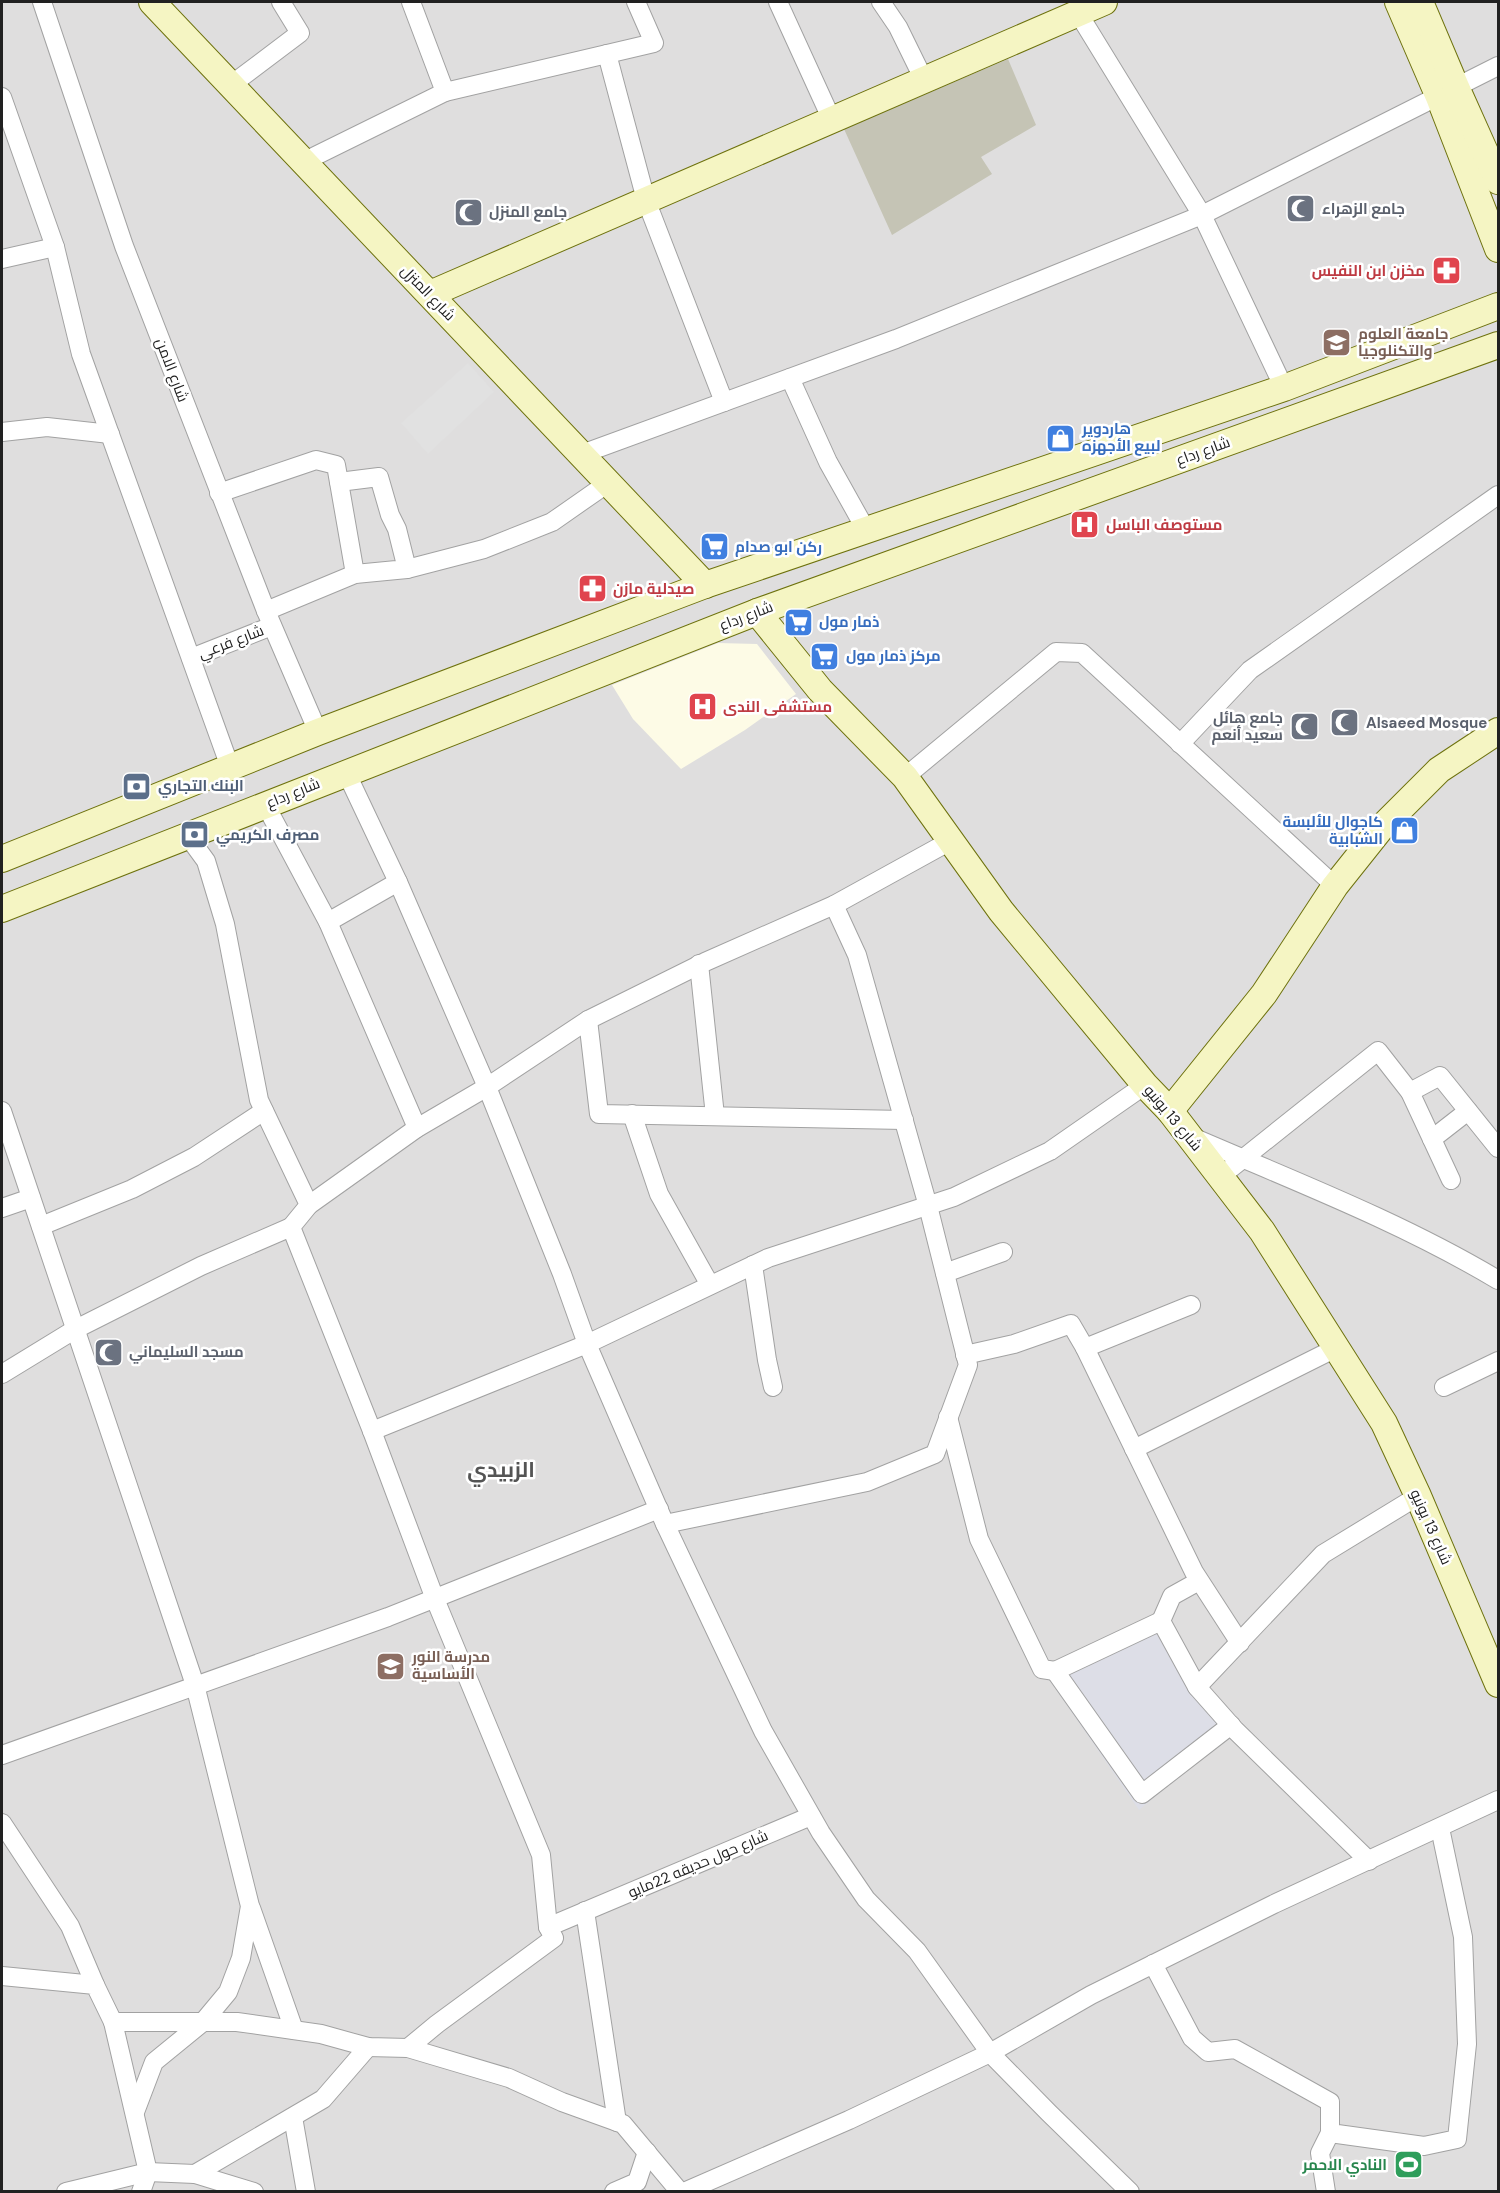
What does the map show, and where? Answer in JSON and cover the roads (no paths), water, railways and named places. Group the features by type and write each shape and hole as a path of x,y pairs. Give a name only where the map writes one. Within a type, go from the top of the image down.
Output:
{"street":[{"name":"شارع الامن","path":"42,2 124,246 269,619 318,732"},
{"name":"شارع المنزل","path":"152,2 705,585"},
{"path":"231,85 300,33 281,2"},
{"path":"411,2 445,92"},
{"path":"303,162 445,92 654,43 636,2"},
{"path":"778,2 831,118"},
{"path":"881,2 898,27 924,80"},
{"path":"430,294 831,118 1104,2"},
{"path":"1398,2 1498,181"},
{"path":"1420,2 1498,249"},
{"path":"1078,13 1202,215 1284,388"},
{"path":"607,54 646,200 724,402"},
{"path":"582,454 896,339 1202,215 1498,66"},
{"path":"2,97 55,247 81,354 230,767"},
{"path":"2,259 55,247"},
{"path":"2,859 318,732 705,585 1284,388 1498,306"},
{"name":"شارع رداع","path":"2,909 757,612 1498,345"},
{"path":"790,378 828,462 866,530"},
{"path":"2,432 47,427 110,434"},
{"path":"219,493 316,460 336,465 355,574"},
{"path":"339,482 379,477 390,515 397,529 407,569"},
{"name":"شارع فرعي","path":"191,658 355,574 407,569 484,549 552,522 608,483"},
{"path":"1180,744 1250,670 1498,495"},
{"name":"شارع 13 يونيو","path":"757,612 820,690 905,777 1001,911 1145,1085 1170,1111 1262,1231 1384,1424 1492,1647 1498,1684"},
{"path":"905,777 1056,652 1082,652 1335,885"},
{"path":"1170,1111 1264,994 1335,885 1382,827 1439,770 1498,731"},
{"path":"346,772 398,882 487,1087 562,1274 587,1344 662,1516 763,1731 811,1816 866,1899 917,1950 990,2053 1130,2192"},
{"path":"265,804 328,922 417,1128"},
{"path":"187,835 206,861 225,924 259,1100 309,1205"},
{"path":"2,1374 75,1330 201,1266 291,1227 309,1205 417,1128 487,1087 588,1020 699,964 834,905 952,840"},
{"path":"328,922 398,882"},
{"path":"2,1755 662,1516 867,1482 935,1454 968,1365 928,1206 857,955 834,905"},
{"path":"699,964 715,1116"},
{"path":"588,1020 599,1114 904,1120"},
{"path":"1221,1177 1241,1158 1378,1051 1410,1092 1451,1180"},
{"path":"1410,1092 1440,1076 1498,1148"},
{"path":"372,1431 587,1344 768,1258 954,1197 1050,1150 1145,1085"},
{"path":"2,1111 195,1685 250,1906 294,2030"},
{"path":"41,1226 132,1189 194,1157 264,1111"},
{"path":"1432,1138 1468,1111"},
{"path":"632,1114 659,1194 710,1285"},
{"path":"1189,1135 1395,1227 1467,1261 1498,1280"},
{"path":"2,1208 31,1198"},
{"path":"291,1227 372,1431 435,1599 541,1855 548,1927 554,1938 408,2048"},
{"path":"945,1273 1003,1252"},
{"path":"753,1265 773,1386"},
{"path":"1085,1348 1191,1305"},
{"path":"965,1355 1014,1344 1071,1324 1085,1348 1199,1581 1240,1643"},
{"path":"1134,1449 1336,1348"},
{"path":"1444,1388 1498,1361"},
{"path":"948,1417 979,1539 1042,1669 1055,1671 1161,1621 1172,1596 1199,1581"},
{"path":"1197,1688 1323,1554 1418,1496"},
{"path":"1161,1621 1197,1688 1231,1725 1369,1861"},
{"path":"1055,1671 1142,1794 1231,1725"},
{"path":"112,2022 237,2022 294,2030 321,2034 368,2047 408,2048 509,2078 562,2102 623,2124 682,2192 849,2121 990,2053 1091,1995 1274,1904 1498,1800"},
{"name":"شارع حول حديقه 22مايو","path":"548,1927 811,1816"},
{"path":"2,1823 70,1926 112,2022 148,2172 141,2192"},
{"path":"1330,2133 1424,2146 1457,2139 1467,2044 1463,1937 1440,1828"},
{"path":"135,2112 154,2062 203,2022 228,1992 241,1958 250,1906"},
{"path":"585,1911 617,2122"},
{"path":"1154,1964 1192,2038 1208,2052 1235,2049 1330,2102 1330,2133 1320,2153 1326,2192"},
{"path":"2,1976 95,1985"},
{"path":"195,2174 322,2099 368,2047"},
{"path":"293,2117 306,2192"},
{"path":"614,2192 637,2182 647,2152"},
{"path":"66,2192 148,2172 195,2174 254,2192"}],"place":[{"name":"جامع الزهراء","path":"1301,209"},
{"name":"جامع المنزل","path":"468,212"},
{"name":"مخزن ابن النفيس","path":"1446,271"},
{"name":"جامعة العلوم والتكنلوجيا","path":"1337,343"},
{"name":"هاردوير لبيع الأجهزه","path":"1061,438"},
{"name":"مستوصف الباسل","path":"1085,525"},
{"name":"ركن ابو صدام","path":"714,547"},
{"name":"صيدلية مازن","path":"592,589"},
{"name":"ذمار مول","path":"798,622"},
{"name":"مركز ذمار مول","path":"825,656"},
{"name":"مستشفى الندى","path":"702,707"},
{"name":"Alsaeed Mosque","path":"1345,723"},
{"name":"جامع هائل سعيد أنعم","path":"1304,727"},
{"name":"البنك التجاري","path":"137,786"},
{"name":"كاجوال للألبسة الشبابية","path":"1404,831"},
{"name":"مصرف الكريمي","path":"195,835"},
{"name":"مسجد السليماني","path":"108,1352"},
{"name":"مدرسة النور الأساسية","path":"391,1666"},
{"name":"النادي الاحمر","path":"1408,2165"}],"district":[{"name":"الزبيدي","path":"501,1470"}]}
